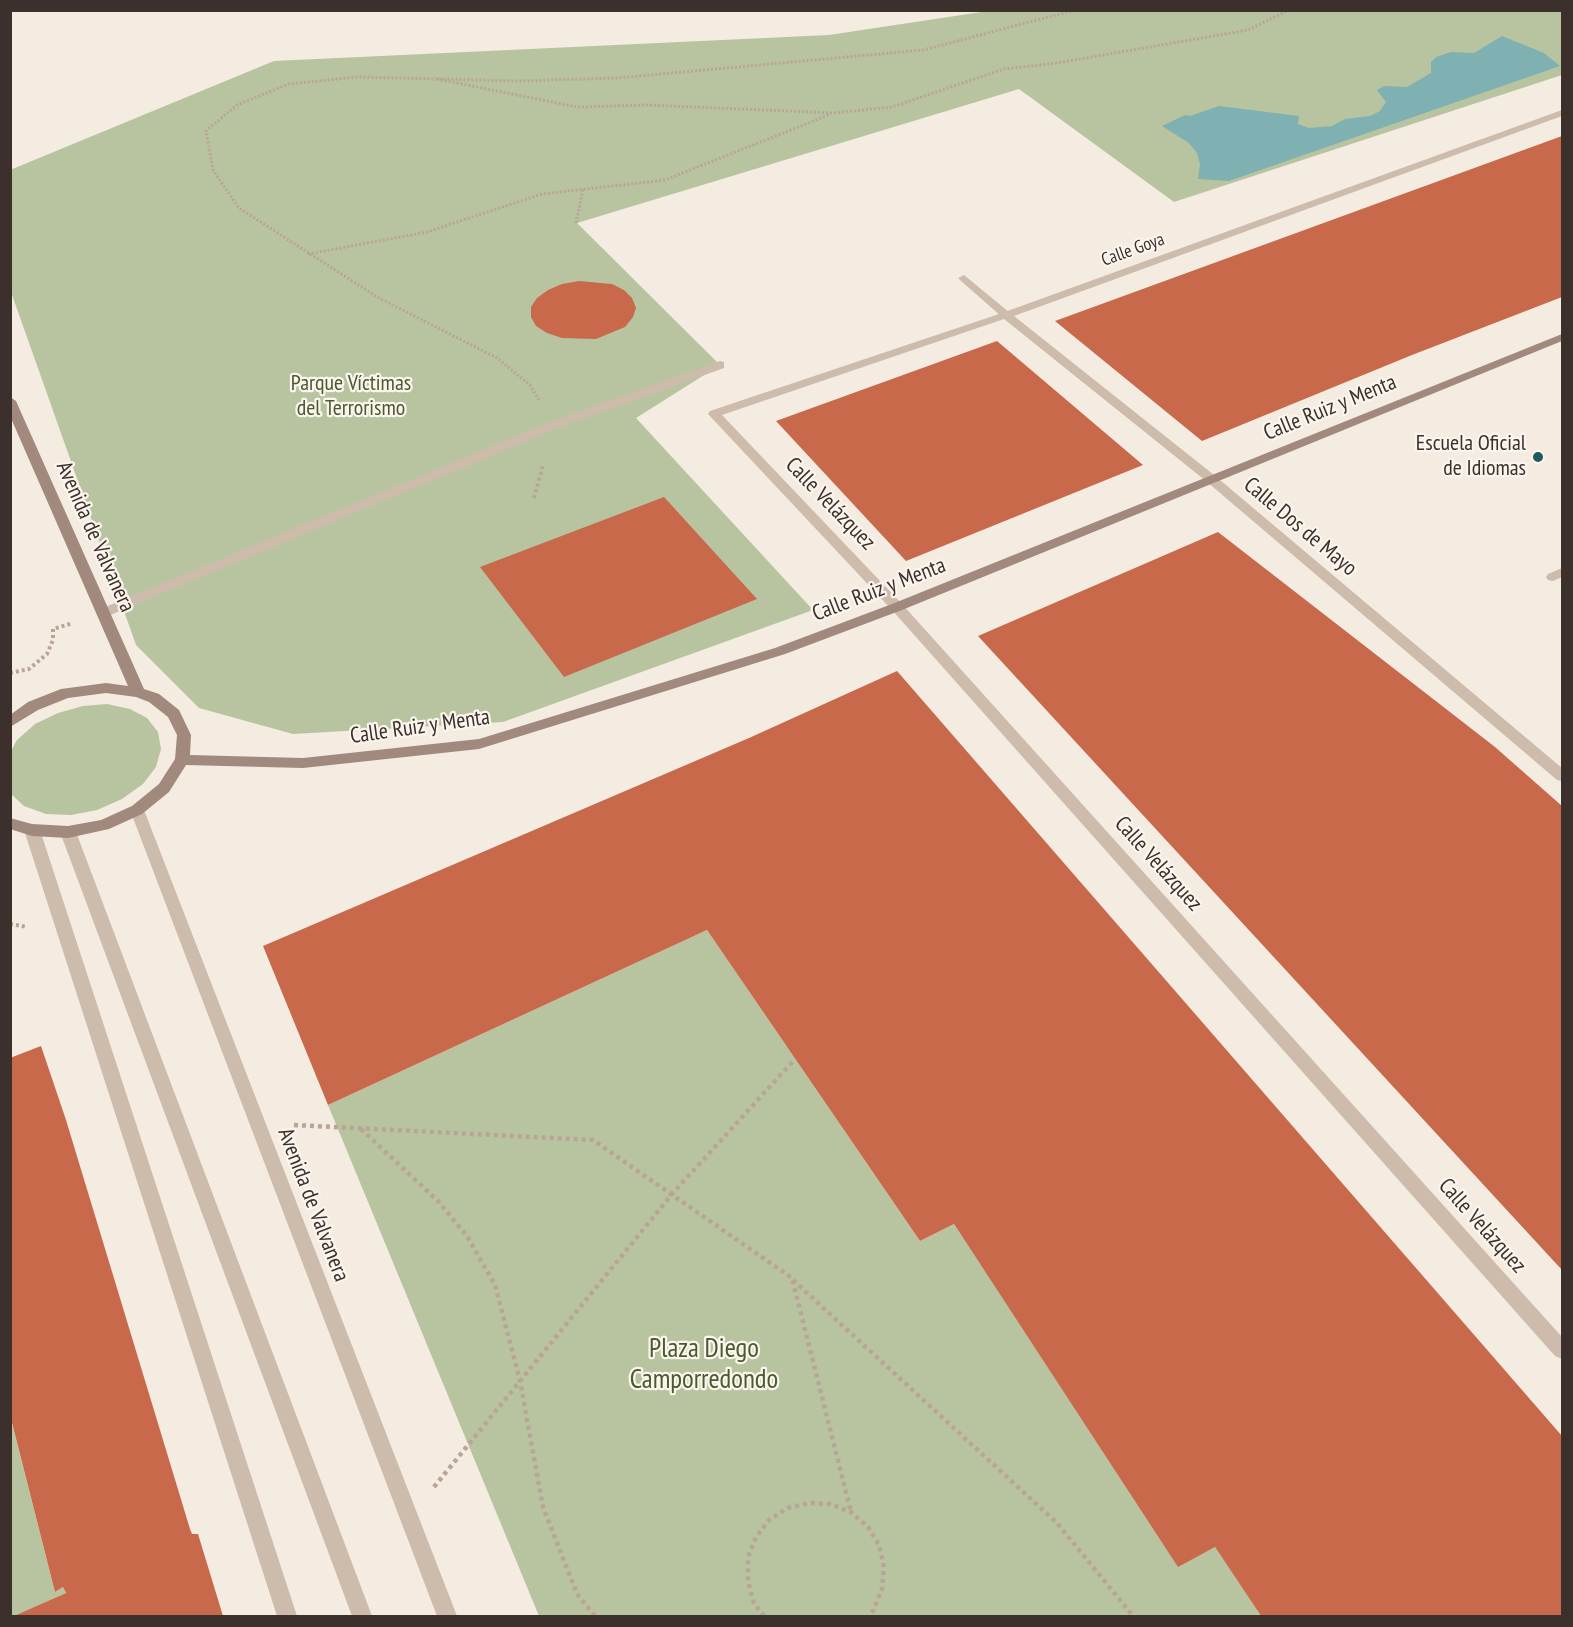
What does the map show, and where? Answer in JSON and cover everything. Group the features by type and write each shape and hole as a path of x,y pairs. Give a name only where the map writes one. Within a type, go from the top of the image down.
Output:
{"street":[{"name":"Calle Goya","path":"714,414 1006,315 1563,113"},
{"name":"Calle Dos de Mayo","path":"964,278 1006,315 1210,478 1563,776"},
{"name":"Calle Ruiz y Menta","path":"182,760 303,763 479,744 780,651 897,607 1210,478 1563,337"},
{"path":"103,613 554,425 720,365"},
{"name":"Avenida de Valvanera","path":"10,401 138,692"},
{"name":"Calle Velázquez","path":"714,414 897,607 1563,1350"},
{"path":"10,722 33,706 66,693 106,688 138,692 154,698 174,714 184,735 182,760 164,788 137,810 104,825 68,832 32,830 10,823"},
{"name":"Avenida de Valvanera","path":"137,810 447,1617"},
{"path":"32,830 287,1617"},
{"path":"68,832 362,1617"}],"path":[{"path":"534,498 554,425 530,385 497,358 377,297 308,255 239,208 213,170 206,131 237,105 289,84 357,77 517,81 617,78 923,50 1075,10"},
{"path":"424,77 577,107 648,105 834,113 892,107 1004,69 1057,63 1248,30 1289,10"},
{"path":"308,255 427,232 542,194 665,180 834,113"},
{"path":"576,223 583,189"},
{"path":"10,673 29,669 47,654 53,640 53,629 103,613"},
{"path":"409,1518 672,1194 795,1059"},
{"path":"258,1124 594,1140 792,1278 1057,1523 1133,1617"},
{"path":"361,1128 438,1201 467,1236 495,1285 520,1382 543,1507 577,1594 595,1617"},
{"path":"792,1278 851,1512"},
{"path":"764,1617 754,1603 748,1581 748,1557 756,1537 769,1520 788,1508 809,1503 830,1504 851,1512 868,1527 879,1545 884,1567 882,1589 868,1617"}],"green space":[{"name":"Parque Víctimas del Terrorismo","path":"988,11 1562,11 1562,75 1174,202 1019,89 577,223 720,365 636,418 813,610 503,722 293,734 199,708 136,645 11,292 10,170 274,61 829,35"},
{"path":"107,704 130,709 147,718 158,732 161,749 156,767 143,784 122,799 97,810 71,815 46,814 24,806 11,794 11,751 17,740 35,724 58,713 83,706"},
{"name":"Plaza Diego Camporredondo","path":"707,930 920,1241 954,1224 1178,1566 1215,1547 1261,1616 539,1616 328,1105"},
{"path":"10,1416 55,1592 63,1587 66,1593 15,1616 10,1616"}],"water":[{"path":"1502,36 1544,53 1560,66 1229,181 1198,179 1200,164 1197,153 1189,143 1162,126 1185,115 1190,116 1219,106 1299,116 1298,124 1309,128 1332,126 1345,119 1370,116 1380,111 1386,102 1377,90 1384,86 1407,87 1431,73 1431,62 1436,57 1451,52 1474,53"}],"building":[{"path":"1562,136 1562,297 1412,355 1202,441 1055,321"},
{"path":"579,281 612,284 624,290 632,298 636,308 633,317 625,327 596,339 562,338 536,326 531,317 531,307 537,298 562,284"},
{"path":"997,341 1143,465 906,561 776,421"},
{"path":"664,497 757,599 564,677 480,567"},
{"path":"1218,532 1495,747 1562,806 1562,1270 978,636"},
{"path":"897,671 1562,1436 1562,1616 1261,1616 1215,1547 1178,1567 954,1224 920,1241 707,930 328,1105 263,946 749,738"},
{"path":"41,1046 66,1120 190,1529 192,1534 198,1534 223,1616 14,1616 66,1593 63,1587 55,1592 10,1415 10,1058"}],"place":[{"name":"Escuela Oficial de Idiomas","path":"1538,457"}]}
